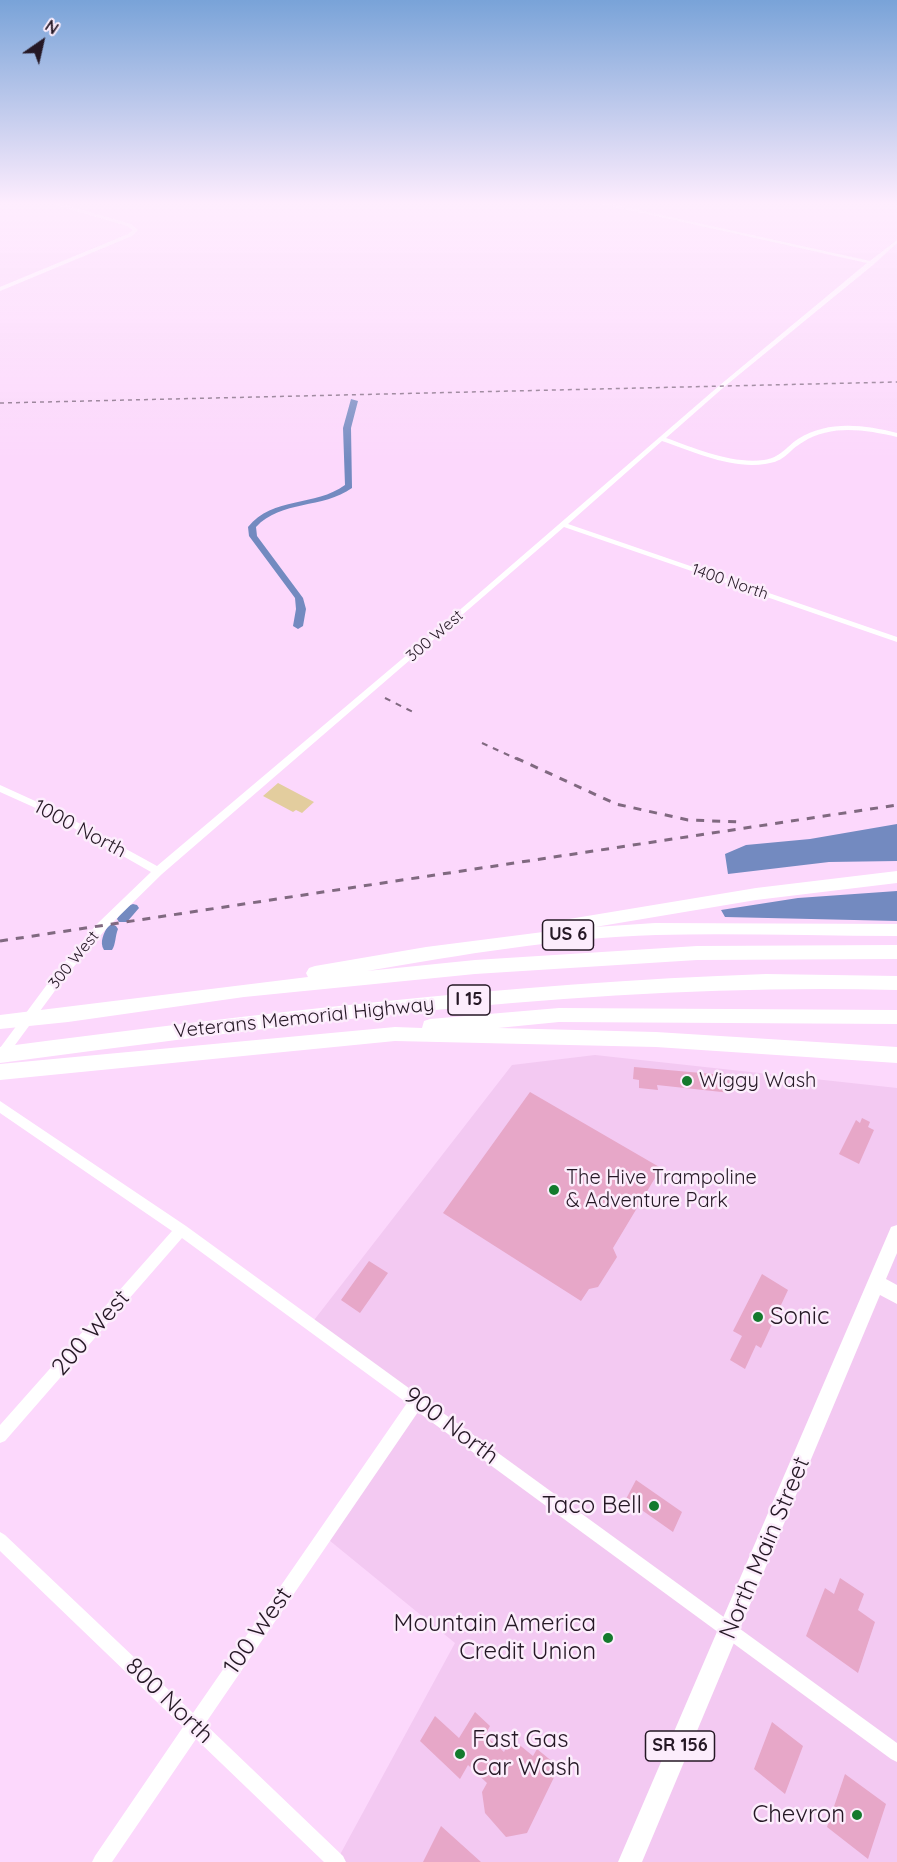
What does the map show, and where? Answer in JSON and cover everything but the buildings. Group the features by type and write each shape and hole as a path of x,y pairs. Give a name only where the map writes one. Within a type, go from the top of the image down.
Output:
{"highway":[{"path":"426,954 578,923 734,897 897,877"},
{"name":"US 6","path":"244,990 339,968 574,935 655,929 897,930"},
{"name":"Veterans Memorial Highway","path":"0,1022 68,1015 244,990 475,966 697,953 897,952"},
{"name":"Veterans Memorial Highway","path":"0,1056 282,1018 603,988 767,981 897,983"},
{"path":"0,1072 395,1034 416,1028 559,1015 897,1019"},
{"path":"395,1034 644,1038 897,1055"}],"main road":[{"name":"North Main Street","path":"630,1862 897,1233"},
{"path":"876,1283 897,1295"}],"street":[{"name":"300 West","path":"0,1056 61,974 109,917 158,871 841,288"},
{"path":"662,439 747,463 779,459 800,440 829,429 858,427 897,435"},
{"name":"1400 North","path":"564,525 897,640"},
{"name":"1000 North","path":"0,788 52,812 158,871"},
{"name":"900 North","path":"0,1106 181,1230 897,1753"},
{"name":"200 West","path":"0,1436 181,1230"},
{"name":"100 West","path":"101,1862 417,1401"},
{"name":"800 North","path":"0,1540 337,1862"}],"shaded area":[{"path":"278,783 314,802 302,813 296,810 293,812 263,796"},
{"path":"595,1055 897,1088 897,1862 336,1862 455,1643 324,1536 417,1401 311,1324 512,1065"}],"water":[{"path":"897,824 897,861 829,862 728,874 725,854 746,845 810,839"},
{"path":"897,891 897,921 725,917 721,910 798,898"}],"waterway":[{"path":"298,626 301,609 299,598 253,536 252,527 261,517 272,511 326,499 349,486 347,428 354,401"},
{"path":"123,919 133,908"},
{"path":"108,947 112,929"}],"railway":[{"path":"0,403 897,382"},
{"path":"385,698 415,713"},
{"path":"482,743 519,760"},
{"path":"516,758 616,804 688,820 743,822"},
{"path":"0,941 897,805"}],"place":[{"name":"Wiggy Wash","path":"687,1081"},
{"name":"The Hive Trampoline & Adventure Park","path":"554,1190"},
{"name":"Sonic","path":"758,1317"},
{"name":"Taco Bell","path":"654,1506"},
{"name":"Mountain America Credit Union","path":"608,1638"},
{"name":"Fast Gas Car Wash","path":"460,1754"},
{"name":"Chevron","path":"857,1815"}]}
